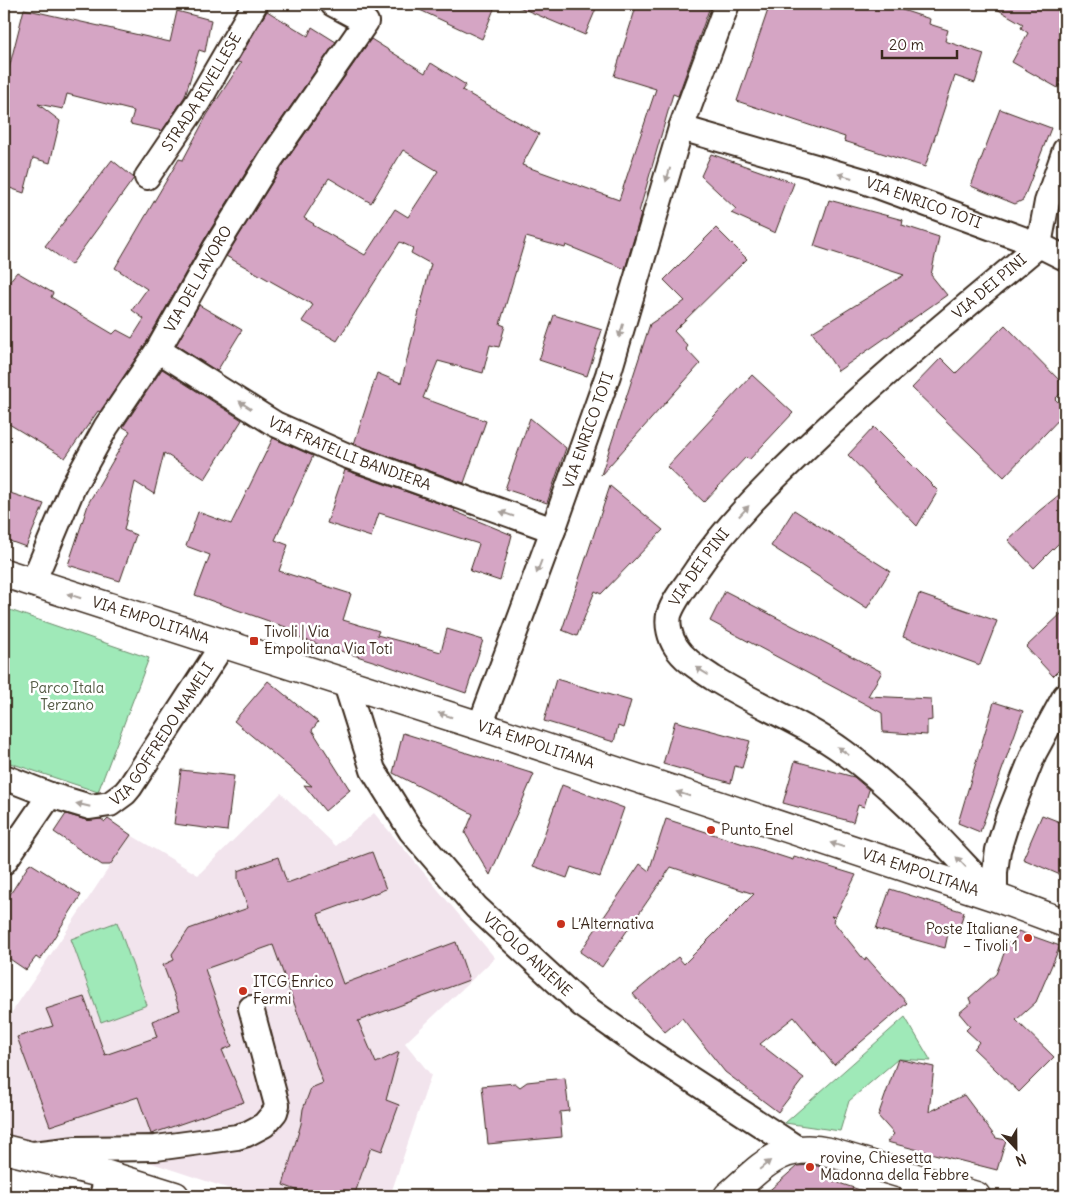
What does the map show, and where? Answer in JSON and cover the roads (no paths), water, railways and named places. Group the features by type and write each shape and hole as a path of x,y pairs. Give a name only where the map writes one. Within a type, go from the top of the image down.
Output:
{"main road":[{"name":"VIA EMPOLITANA","path":"4,573 480,726 995,897 1065,923"},
{"path":"728,1196 775,1157 798,1149 829,1152 915,1187 976,1196"},
{"path":"15,1152 105,1186 175,1196"}],"street":[{"name":"STRADA RIVELLESE","path":"147,177 198,102 255,4"},
{"name":"VIA DEL LAVORO","path":"33,582 73,487 106,427 158,350 216,247 270,160 366,22 333,4"},
{"name":"VIA ENRICO TOTI","path":"480,726 553,530 608,374 681,128 727,4"},
{"name":"VIA ENRICO TOTI","path":"681,128 864,181 1039,245"},
{"path":"1039,245 1051,188 1065,150"},
{"name":"VIA DEI PINI","path":"995,897 898,796 857,762 821,737 734,691 687,660 676,648 672,640 669,617 676,600 728,529 771,483 855,401 1039,245 1065,258"},
{"name":"VIA FRATELLI BANDIERA","path":"158,350 274,424 344,455 553,530"},
{"name":"VIA GOFFREDO MAMELI","path":"4,777 50,795 90,807 110,804 125,794 223,644"},
{"name":"VICOLO ANIENE","path":"346,684 374,770 411,831 476,907 581,1004 652,1054 798,1149"},
{"path":"995,897 997,856 1008,818 1034,752 1065,696"},
{"path":"4,862 50,795"},
{"path":"15,1152 156,1148 237,1137 264,1125 275,1112 277,1105 251,1008"}],"place":[{"name":"Tivoli | Via Empolitana Via Toti","path":"254,641"},
{"name":"Punto Enel","path":"711,830"},
{"name":"L’Alternativa","path":"561,924"},
{"name":"Poste Italiane – Tivoli 1","path":"1028,938"},
{"name":"ITCG Enrico Fermi","path":"243,991"},
{"name":"rovine, Chiesetta Madonna della Febbre","path":"810,1167"}],"park label":[{"name":"Parco Itala Terzano","path":"67,696"}]}
